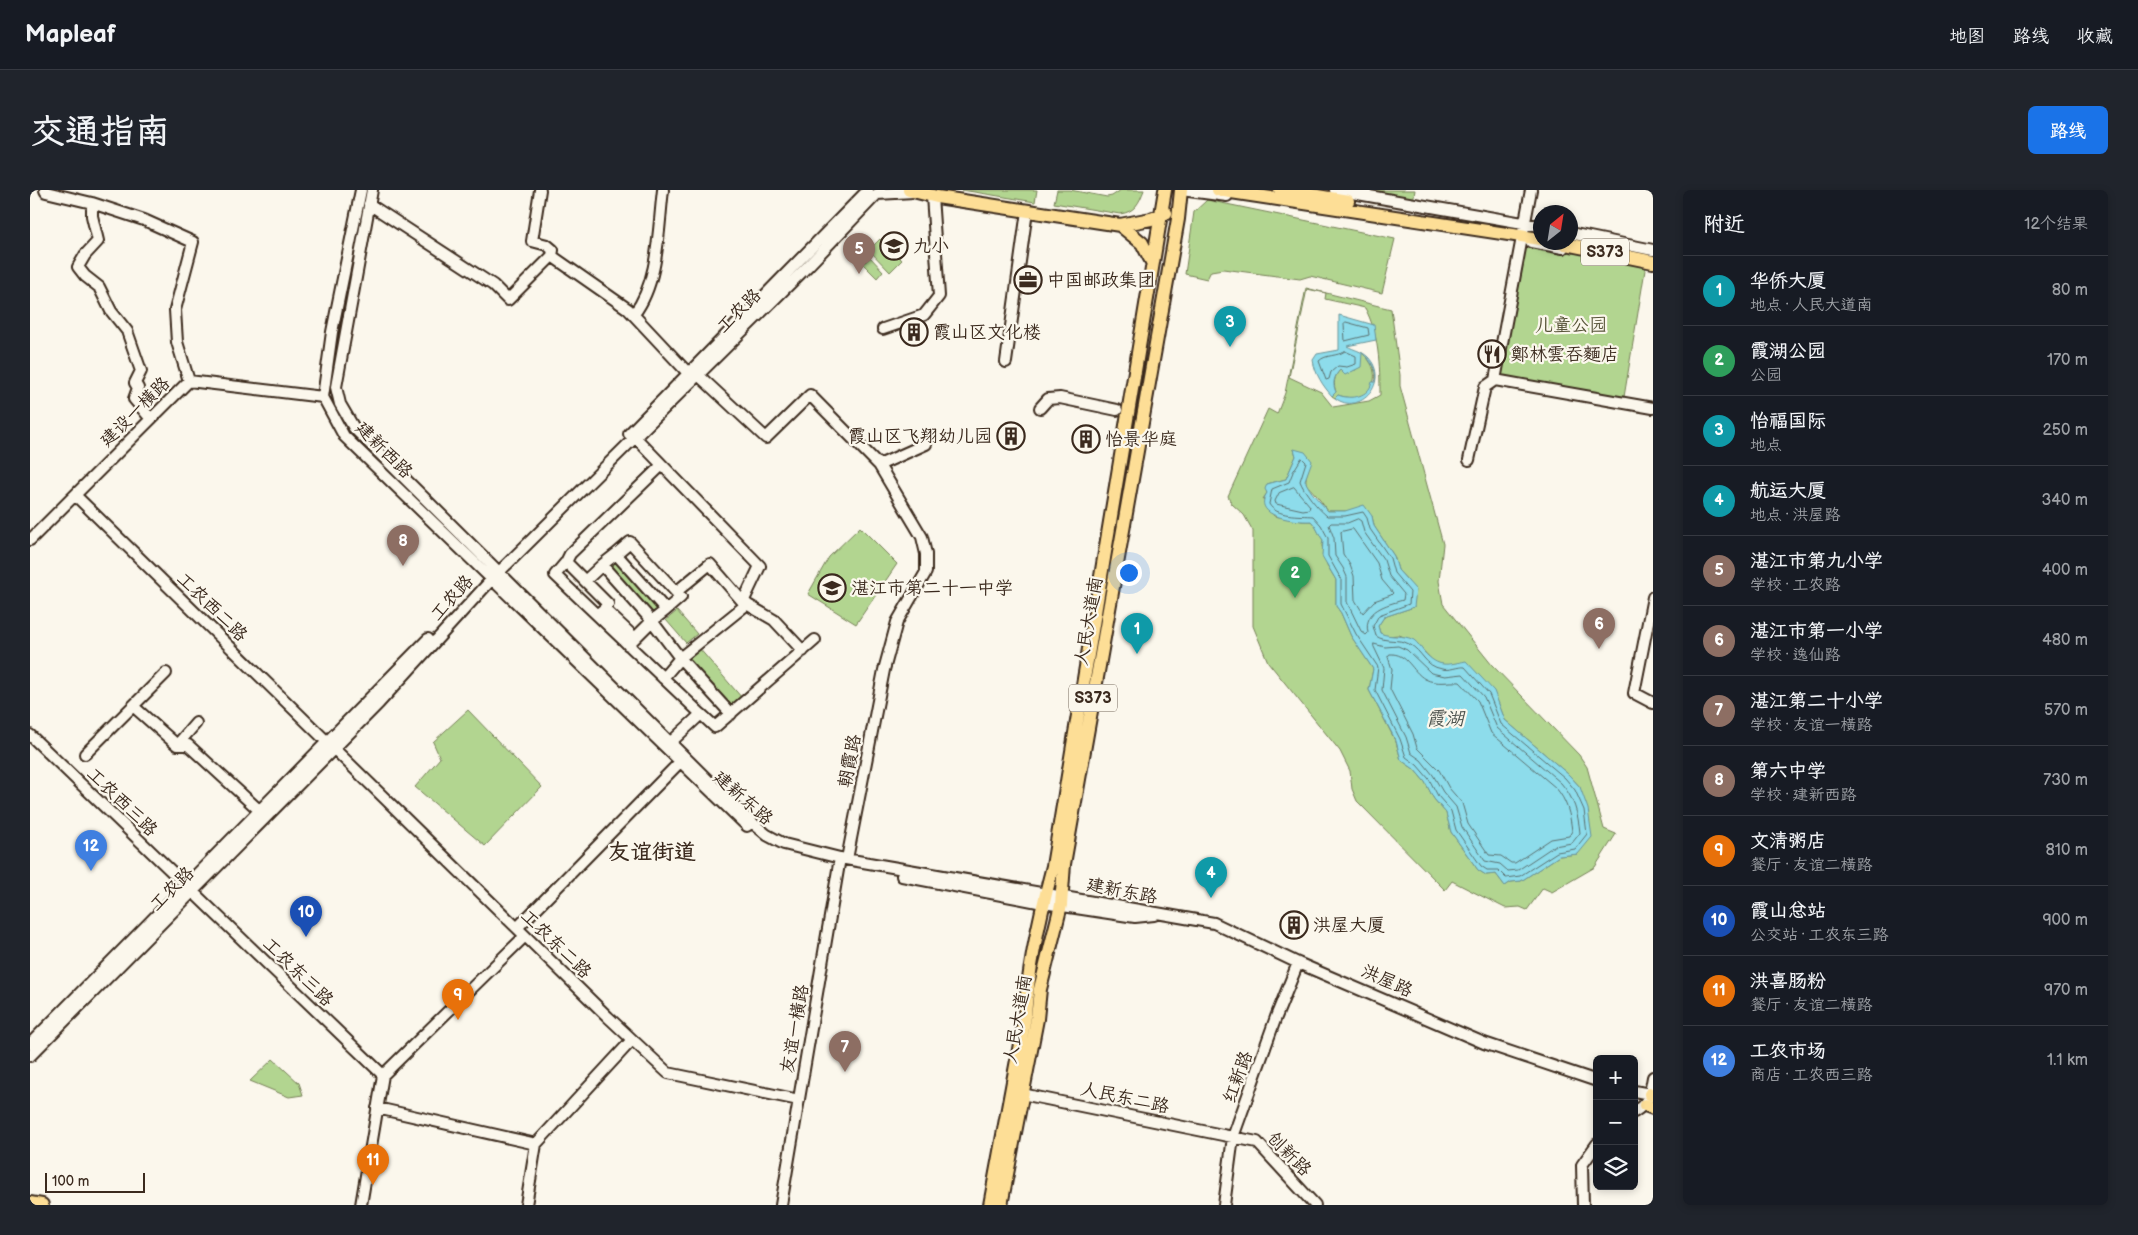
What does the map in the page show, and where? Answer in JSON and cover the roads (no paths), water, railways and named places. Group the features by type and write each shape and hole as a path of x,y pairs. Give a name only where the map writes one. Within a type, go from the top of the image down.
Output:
{"main road":[{"name":"人民大道南","path":"1001,1205 1044,899 1053,866 1165,190"},
{"name":"人民大道南","path":"990,1205 1037,1019 1040,989 1061,901 1064,864 1180,205 1181,190"},
{"path":"1218,190 1524,230 1533,235"},
{"path":"1280,190 1533,232"},
{"path":"919,193 1120,225 1161,216 1180,205"},
{"path":"1120,225 1142,243 1152,262"},
{"name":"S373","path":"1578,242 1653,258"},
{"name":"S373","path":"1578,247 1653,262"},
{"path":"30,1203 42,1205"}],"street":[{"path":"45,190 46,192 92,203 144,220 194,242 176,310 177,342 189,381"},
{"path":"323,397 332,332 361,190"},
{"name":"建新西路","path":"372,190 336,387 340,404 354,428 496,576"},
{"path":"369,204 493,284 508,300 552,256 553,250 546,245 532,241 540,190"},
{"path":"634,314 642,303 652,280 663,190"},
{"name":"工农路","path":"30,1056 188,890 496,576 868,190"},
{"path":"1181,190 1550,245 1653,267"},
{"path":"1335,190 1524,230 1533,228"},
{"path":"1469,460 1485,387 1495,380 1531,190"},
{"path":"883,329 924,315 939,296 919,193"},
{"name":"工农路","path":"496,576 635,438 692,372 877,194 919,193"},
{"path":"92,203 92,216 98,241 85,255 78,268 99,287 111,311 127,331 141,371 135,383 138,388 134,399 151,419"},
{"path":"1006,362 1027,210"},
{"path":"1578,235 1653,250"},
{"path":"552,256 634,314 692,372"},
{"name":"朝霞路","path":"692,372 766,438 810,395 880,465 922,537 926,554 926,572 897,622 884,670 842,861"},
{"path":"1495,380 1653,408"},
{"name":"建设一横路","path":"30,540 189,381 323,397"},
{"name":"建新西路","path":"323,397 344,436 496,576"},
{"path":"1040,408 1048,399 1060,398 1117,410"},
{"path":"635,438 760,566 745,603 680,658 663,678"},
{"path":"880,465 926,444"},
{"path":"662,465 570,554 555,575 600,612 631,641 663,678 715,727 815,640"},
{"name":"工农西二路","path":"74,495 331,745"},
{"path":"585,581 602,564 630,542 681,597 631,641"},
{"path":"616,554 666,610"},
{"path":"566,562 608,604 600,612"},
{"path":"602,564 652,621 680,658 731,714"},
{"path":"676,592 710,564 745,603 774,620 803,651"},
{"name":"建新东路","path":"496,576 671,742 741,813 767,835 784,844 842,861"},
{"name":"建新东路","path":"496,576 679,762 737,818 763,839 780,848 1061,901 1135,917 1164,914"},
{"path":"1653,596 1651,615 1634,693 1653,703"},
{"path":"86,754 166,673"},
{"path":"133,706 177,745 188,746 260,811"},
{"path":"671,742 701,714"},
{"path":"177,745 196,724"},
{"name":"工农西三路","path":"30,735 188,890"},
{"name":"工农路","path":"30,1044 188,890 260,811 331,745"},
{"name":"工农东二路","path":"331,745 525,936 668,1073 799,1100"},
{"path":"517,928 679,762"},
{"name":"友谊一横路","path":"781,1205 842,861"},
{"name":"工农东三路","path":"188,890 383,1075"},
{"name":"洪屋路","path":"1164,914 1214,923 1298,963 1484,1043 1593,1080"},
{"path":"361,1205 383,1075 525,936"},
{"name":"红新路","path":"1224,1205 1233,1137 1276,1017 1298,963"},
{"path":"526,1205 536,1144 632,1040"},
{"path":"1647,1103 1653,1077"},
{"name":"人民东二路","path":"1017,1093 1233,1137"},
{"path":"377,1108 536,1144"},
{"name":"创新路","path":"1233,1137 1257,1142 1315,1205"},
{"path":"1583,1205 1582,1166 1596,1145"}],"water":[{"path":"1339,315 1374,325 1376,340 1347,346 1361,352 1368,357 1374,366 1376,376 1375,381 1373,366 1362,353 1361,367 1345,375 1340,370 1338,372 1334,383 1336,392 1332,396 1320,380 1313,360 1317,354 1339,350"},
{"path":"1372,382 1375,382 1370,394 1362,400 1354,403 1345,403 1335,398 1338,395 1348,397 1359,396 1367,391"},
{"name":"霞湖","path":"1294,449 1305,452 1312,461 1305,480 1312,492 1328,511 1345,511 1364,505 1372,516 1374,526 1394,556 1398,570 1416,590 1414,607 1384,617 1378,626 1380,633 1414,640 1429,657 1439,663 1448,664 1466,661 1494,691 1505,720 1569,775 1580,787 1588,809 1592,837 1578,854 1559,856 1521,881 1511,882 1505,886 1496,874 1486,875 1478,870 1451,832 1446,813 1434,799 1425,782 1414,769 1401,760 1396,741 1369,690 1373,669 1351,636 1336,606 1336,580 1322,556 1323,540 1311,521 1286,519 1270,513 1265,508 1264,501 1267,493 1265,489 1267,484 1286,479 1296,456"}],"place":[{"name":"九小","path":"894,246"},
{"name":"湛江市第九小学","path":"859,274"},
{"name":"中国邮政集团","path":"1028,280"},
{"name":"霞山区文化楼","path":"914,332"},
{"name":"怡福国际","path":"1230,347"},
{"name":"鄭林雲吞麵店","path":"1492,354"},
{"name":"霞山区飞翔幼儿园","path":"1011,436"},
{"name":"怡景华庭","path":"1086,439"},
{"name":"第六中学","path":"403,566"},
{"name":"湛江市第二十一中学","path":"832,588"},
{"name":"霞湖公园","path":"1295,598"},
{"name":"湛江市第一小学","path":"1599,649"},
{"name":"华侨大厦","path":"1137,654"},
{"name":"工农市场","path":"91,871"},
{"name":"航运大厦","path":"1211,898"},
{"name":"洪屋大厦","path":"1294,925"},
{"name":"霞山总站","path":"306,937"},
{"name":"文清粥店","path":"458,1020"},
{"name":"湛江第二十小学","path":"845,1072"},
{"name":"洪喜肠粉","path":"373,1185"}],"district":[{"name":"友谊街道","path":"652,852"}],"park label":[{"name":"儿童公园","path":"1571,325"}]}
